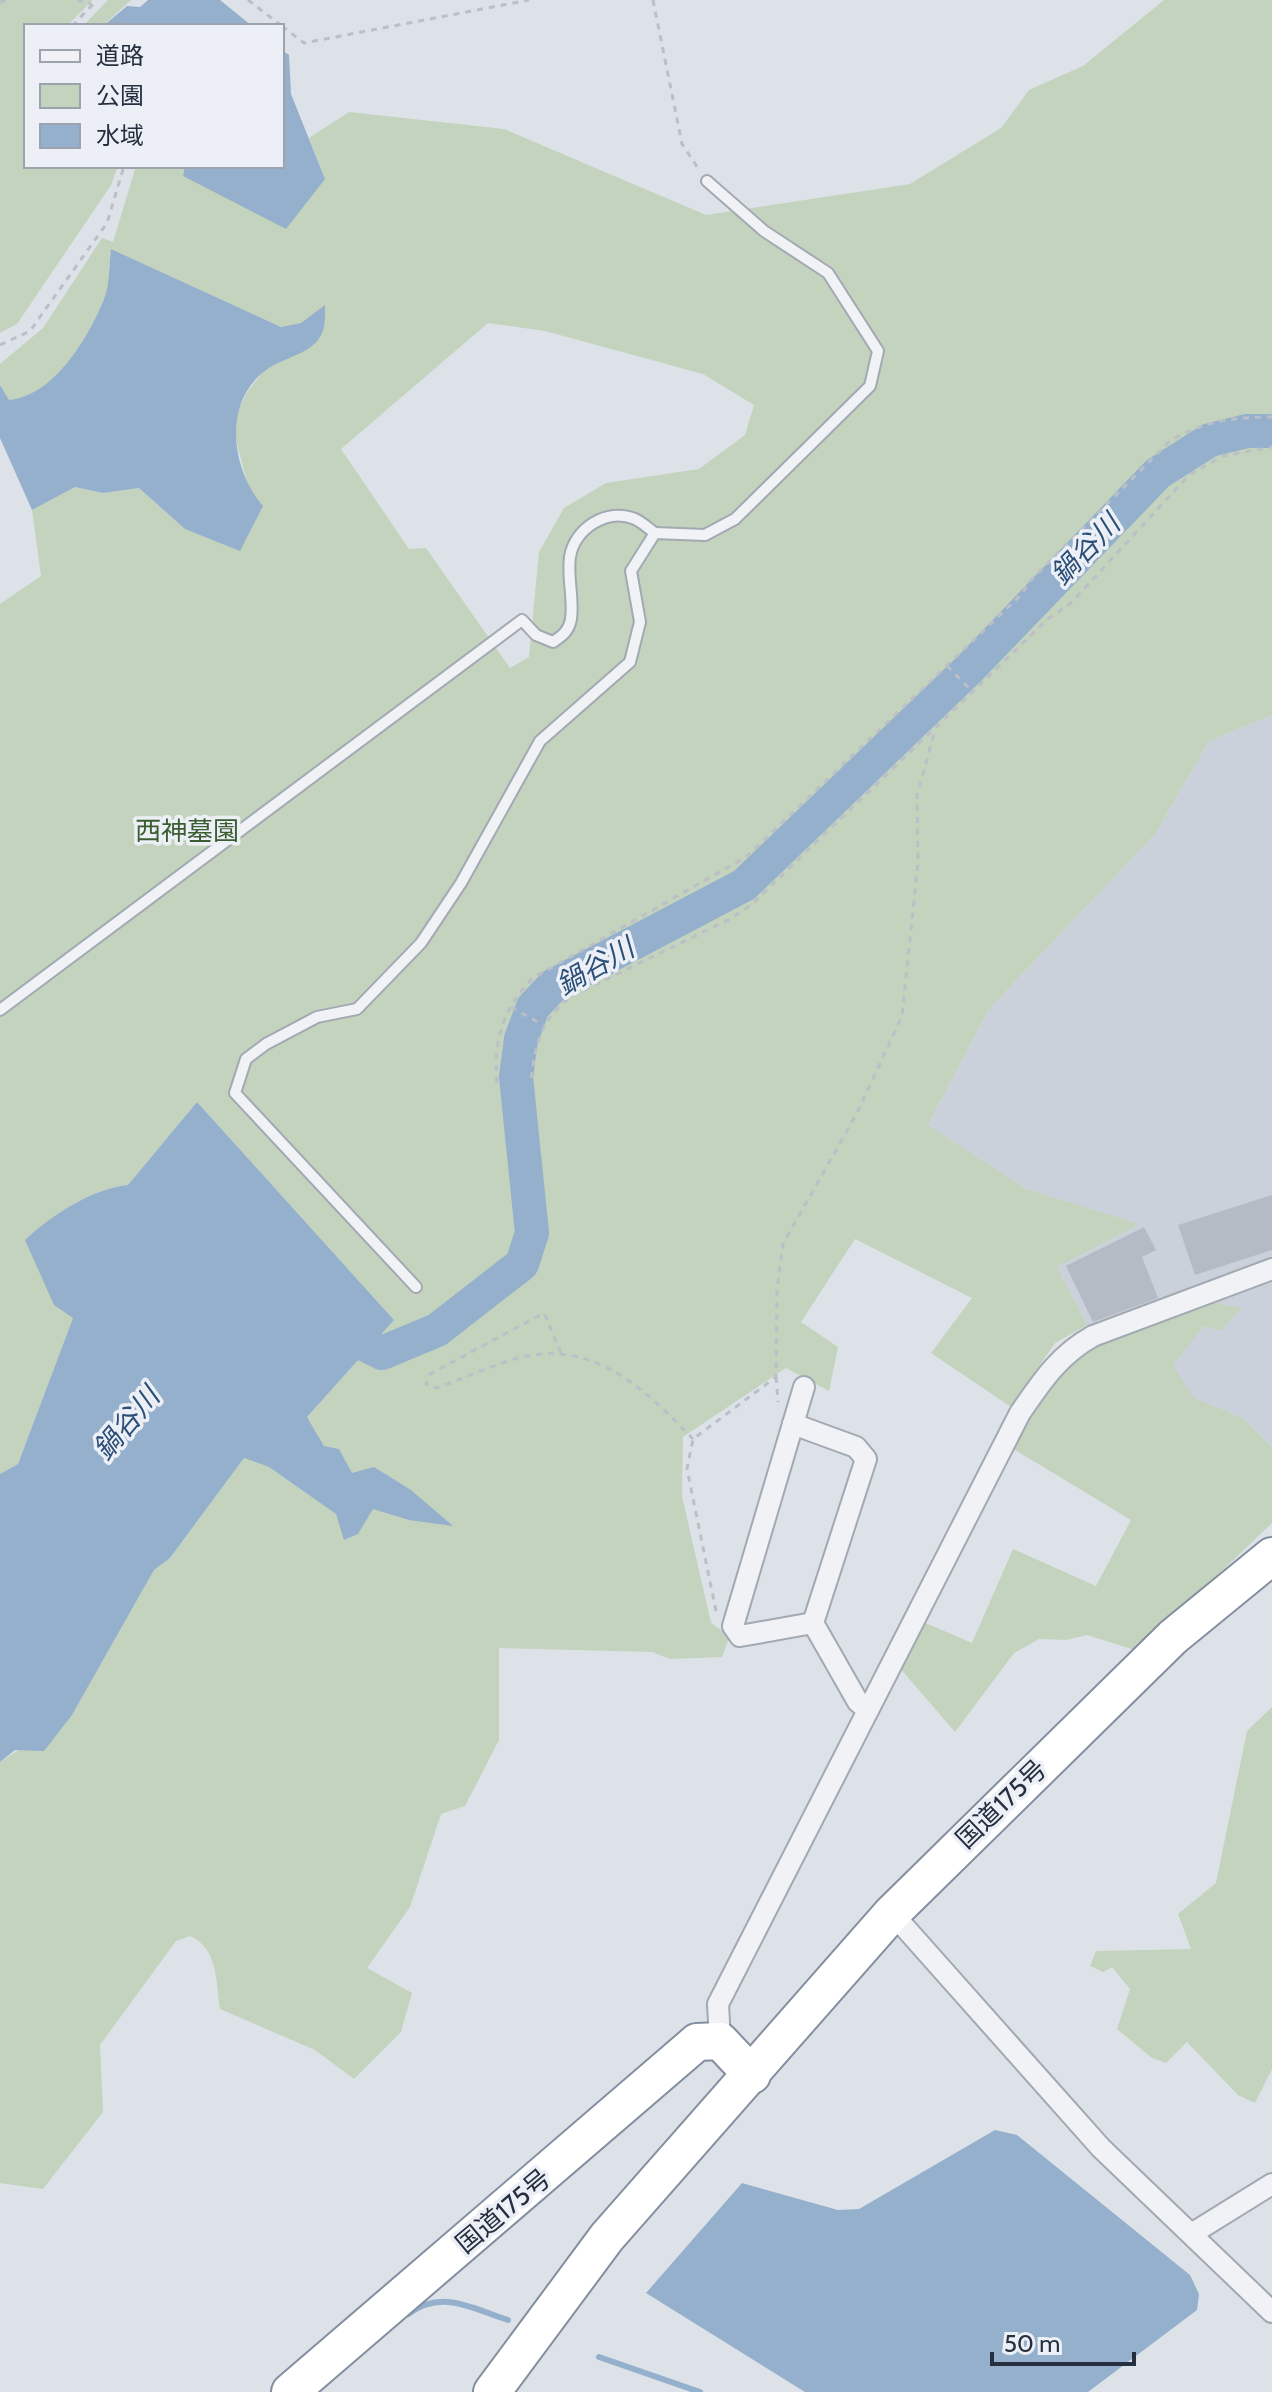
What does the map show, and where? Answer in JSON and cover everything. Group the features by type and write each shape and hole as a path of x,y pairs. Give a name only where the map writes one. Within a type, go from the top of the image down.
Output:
{"highway":[{"name":"国道175号","path":"492,2392 607,2237 892,1913 1173,1637 1272,1556"},
{"name":"国道175号","path":"290,2392 697,2042 720,2041"},
{"path":"720,2041 752,2075"}],"street":[{"path":"720,2041 718,2004 1020,1413 1068,1350 1093,1336 1272,1269"},
{"path":"804,1387 733,1626 740,1636 813,1623"},
{"path":"793,1424 856,1447 866,1459 813,1623 858,1702 868,1710"},
{"path":"892,1913 1101,2148 1272,2312"},
{"path":"1193,2233 1272,2184"}],"lane":[{"path":"0,1010 522,620 536,635 553,642 566,633 571,621 570,557 577,536 593,522 615,515 635,518 655,533 705,535 735,519 870,386 878,351 828,273 764,231 707,181"},
{"path":"416,1287 235,1093 246,1059 266,1044 317,1017 357,1009 421,943 461,883 540,741 630,662 640,622 631,571 655,533"}],"path":[{"path":"0,2 7,0"},
{"path":"77,0 91,4"},
{"path":"74,24 97,0"},
{"path":"248,0 279,24"},
{"path":"284,28 304,43 529,0"},
{"path":"653,0 682,144 707,181"},
{"path":"0,345 30,331 107,223 123,168"},
{"path":"497,1083 498,1033 510,1007 533,978 746,857 947,665 1171,440 1196,426 1229,418 1272,417"},
{"path":"531,1078 543,1025 570,997 730,919 751,905 1049,618 1071,603 1189,475 1223,456 1272,447"},
{"path":"947,665 973,692"},
{"path":"733,1626 718,1620 687,1469 693,1439 776,1377 777,1290 783,1244 857,1113 902,1016 918,862 917,796 935,729"},
{"path":"510,1007 543,1025"},
{"path":"561,1353 544,1313 430,1374 426,1384 437,1388 520,1357 561,1353 613,1368 647,1391 693,1439"}],"shaded area":[{"path":"1272,715 1272,1447 1244,1419 1193,1397 1172,1365 1204,1326 1220,1331 1241,1308 1091,1343 1087,1325 1057,1267 1139,1224 1026,1189 928,1125 989,1009 1155,834 1209,741"}],"green space":[{"path":"0,0 93,0 69,24 24,24 24,168 117,168 111,185 17,324 0,333"},
{"path":"108,0 131,0 108,21 109,24 85,24"},
{"name":"西神墓園","path":"1164,0 1272,0 1272,715 1209,741 1155,834 989,1009 928,1125 1026,1189 1140,1224 1057,1267 1087,1325 1055,1343 1011,1407 931,1353 972,1298 855,1239 801,1322 838,1347 829,1391 786,1368 683,1437 682,1496 711,1623 730,1636 722,1657 670,1659 652,1652 499,1648 499,1740 465,1806 441,1814 410,1907 367,1968 412,1993 401,2032 354,2079 315,2050 220,2009 214,1967 206,1949 190,1936 176,1941 100,2045 103,2112 43,2189 0,2183 0,1762 72,1715 154,1570 170,1558 244,1458 269,1467 336,1514 345,1540 358,1533 373,1508 409,1520 352,1474 339,1449 324,1446 307,1417 394,1320 197,1102 128,1185 100,1192 73,1205 26,1240 73,1318 18,1464 0,1474 0,604 41,576 32,510 75,487 103,493 139,488 185,529 263,506 249,490 236,440 235,416 248,391 301,323 281,327 111,249 104,299 79,347 55,377 26,397 9,401 0,385 0,364 43,328 102,238 113,242 135,168 185,168 183,176 325,179 309,138 349,112 504,129 706,215 910,184 1001,128 1029,90 1083,66","holes":["488,323 545,331 703,374 754,405 745,435 699,469 606,483 564,508 539,552 529,657 510,668 426,548 409,549 341,449"]},
{"path":"1198,1300 1242,1308 1220,1331 1204,1326 1173,1365 1193,1397 1244,1419 1272,1447 1272,1523 1138,1651 1087,1635 1066,1640 1039,1639 1014,1653 955,1732 899,1667 921,1621 972,1643 1013,1549 1096,1586 1131,1520 1010,1447 1051,1373 1072,1355"},
{"path":"1272,1707 1272,2069 1255,2103 1238,2095 1187,2042 1166,2063 1152,2058 1117,2029 1130,1989 1112,1967 1103,1972 1090,1966 1096,1951 1191,1949 1178,1914 1216,1883 1247,1731"}],"water":[{"path":"148,0 220,0 250,24 108,24 127,6 140,7"},
{"path":"284,51 289,55 291,94 325,179 286,229 183,176 185,168 284,168"},
{"path":"111,249 281,327 301,323 325,305 324,328 318,340 308,349 269,368 254,381 244,397 236,434 238,454 243,473 263,506 240,551 185,529 139,488 103,493 75,487 32,510 0,438 0,385 9,400 25,396 55,377 67,363 89,331 104,299"},
{"path":"197,1102 394,1320 307,1417 324,1446 339,1449 352,1473 374,1467 411,1490 453,1526 409,1520 373,1509 358,1534 344,1540 336,1514 269,1467 244,1458 170,1558 154,1570 72,1715 44,1751 15,1750 0,1762 0,1474 18,1464 73,1318 54,1305 25,1240 47,1221 86,1198 128,1185"},
{"path":"995,2130 1017,2135 1190,2275 1199,2294 1197,2310 1088,2392 805,2392 646,2293 742,2183 838,2210 859,2209"}],"building":[{"path":"1272,1195 1272,1250 1195,1275 1178,1225"},
{"path":"1144,1227 1156,1250 1142,1257 1158,1298 1093,1322 1066,1266"}],"waterway":[{"name":"鍋谷川","path":"328,1326 382,1353 437,1330 522,1264 532,1233 516,1077 521,1039 533,1007 554,985 744,885 969,669 1158,473 1210,440 1247,431 1272,431"},
{"path":"408,2314 433,2303 445,2302 469,2306 508,2320"},
{"path":"599,2357 700,2392"}]}
